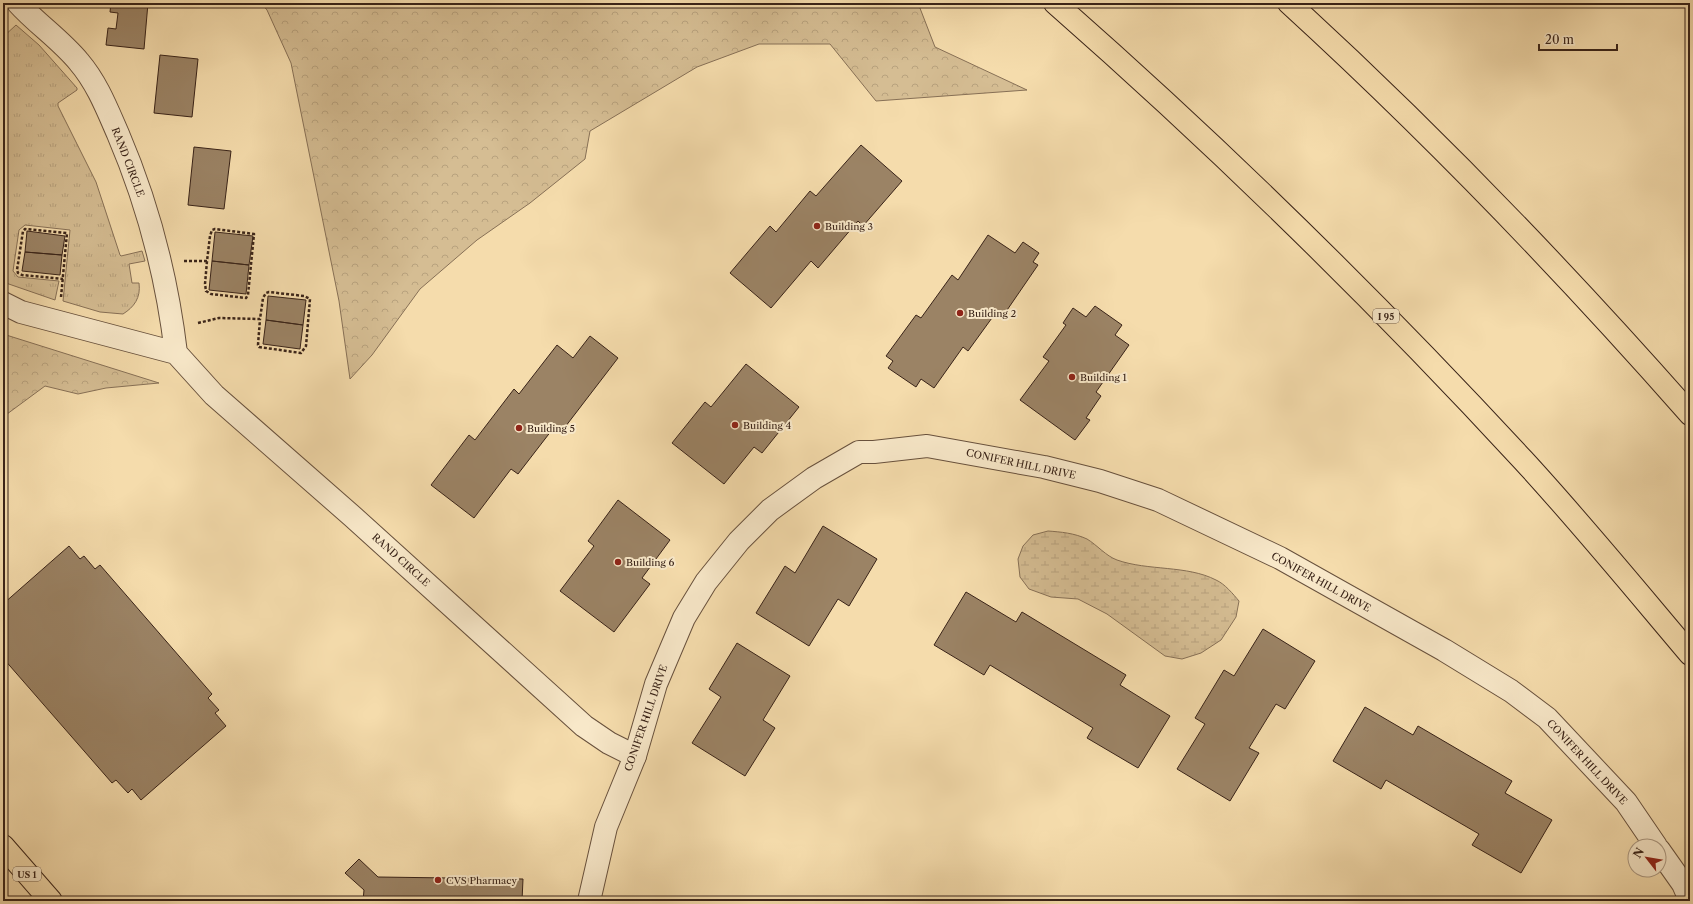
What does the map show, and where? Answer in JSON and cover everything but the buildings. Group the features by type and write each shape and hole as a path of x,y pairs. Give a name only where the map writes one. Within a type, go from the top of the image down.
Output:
{"main road":[{"name":"I 95","path":"1055,3 1112,53 1247,178 1390,319 1524,462 1690,654"},
{"path":"1289,3 1361,70 1501,210 1624,340 1690,414"},
{"name":"US 1","path":"3,846 51,901"}],"street":[{"name":"RAND CIRCLE","path":"18,3 79,62 91,79 108,111 124,148 151,224 172,317 176,353 214,395 352,516 584,726 609,743 635,756"},
{"path":"3,303 21,312 176,353"},
{"name":"CONIFER HILL DRIVE","path":"589,901 606,827 635,756 656,684 684,618 706,582 739,541 770,510 814,478 859,452 874,452 928,446 1044,467 1114,486 1158,500 1280,558 1444,650 1511,691 1547,718 1626,802 1651,838"},
{"path":"1667,861 1683,884 1690,900"}],"path":[{"path":"58,303 61,298 63,279 67,233 26,228 22,231 17,270 18,273 22,275 63,279"},
{"path":"215,229 254,234 248,297 208,293 205,288 207,261 212,230 215,229"},
{"path":"180,261 207,261"},
{"path":"266,293 282,293 309,298 311,302 305,349 299,354 261,348 258,345 260,319 263,298 266,293"},
{"path":"198,323 219,318 260,319"}],"green space":[{"path":"261,3 918,3 935,47 1027,90 876,101 830,44 759,44 697,67 590,131 585,159 530,203 477,240 420,289 372,355 350,379 339,301 291,63 267,10"},
{"path":"16,25 39,45 77,88 77,90 58,103 58,106 96,182 120,255 142,251 145,261 129,264 132,283 139,283 138,298 136,302 123,314 100,312 63,301 70,230 25,225 19,230 13,271 18,277 59,281 55,300 3,282 3,37"},
{"path":"3,334 159,383 106,388 78,394 45,386 3,417"},
{"path":"1048,531 1063,532 1087,539 1109,556 1117,560 1141,566 1193,572 1216,580 1226,587 1239,601 1236,617 1221,640 1201,653 1182,659 1165,656 1107,614 1078,599 1051,597 1029,589 1020,577 1018,559 1023,546 1033,535"}],"place":[{"name":"Building 3","path":"817,226"},
{"name":"Building 2","path":"960,313"},
{"name":"Building 1","path":"1072,377"},
{"name":"Building 4","path":"735,425"},
{"name":"Building 5","path":"519,428"},
{"name":"Building 6","path":"618,562"},
{"name":"CVS Pharmacy","path":"438,880"}]}
